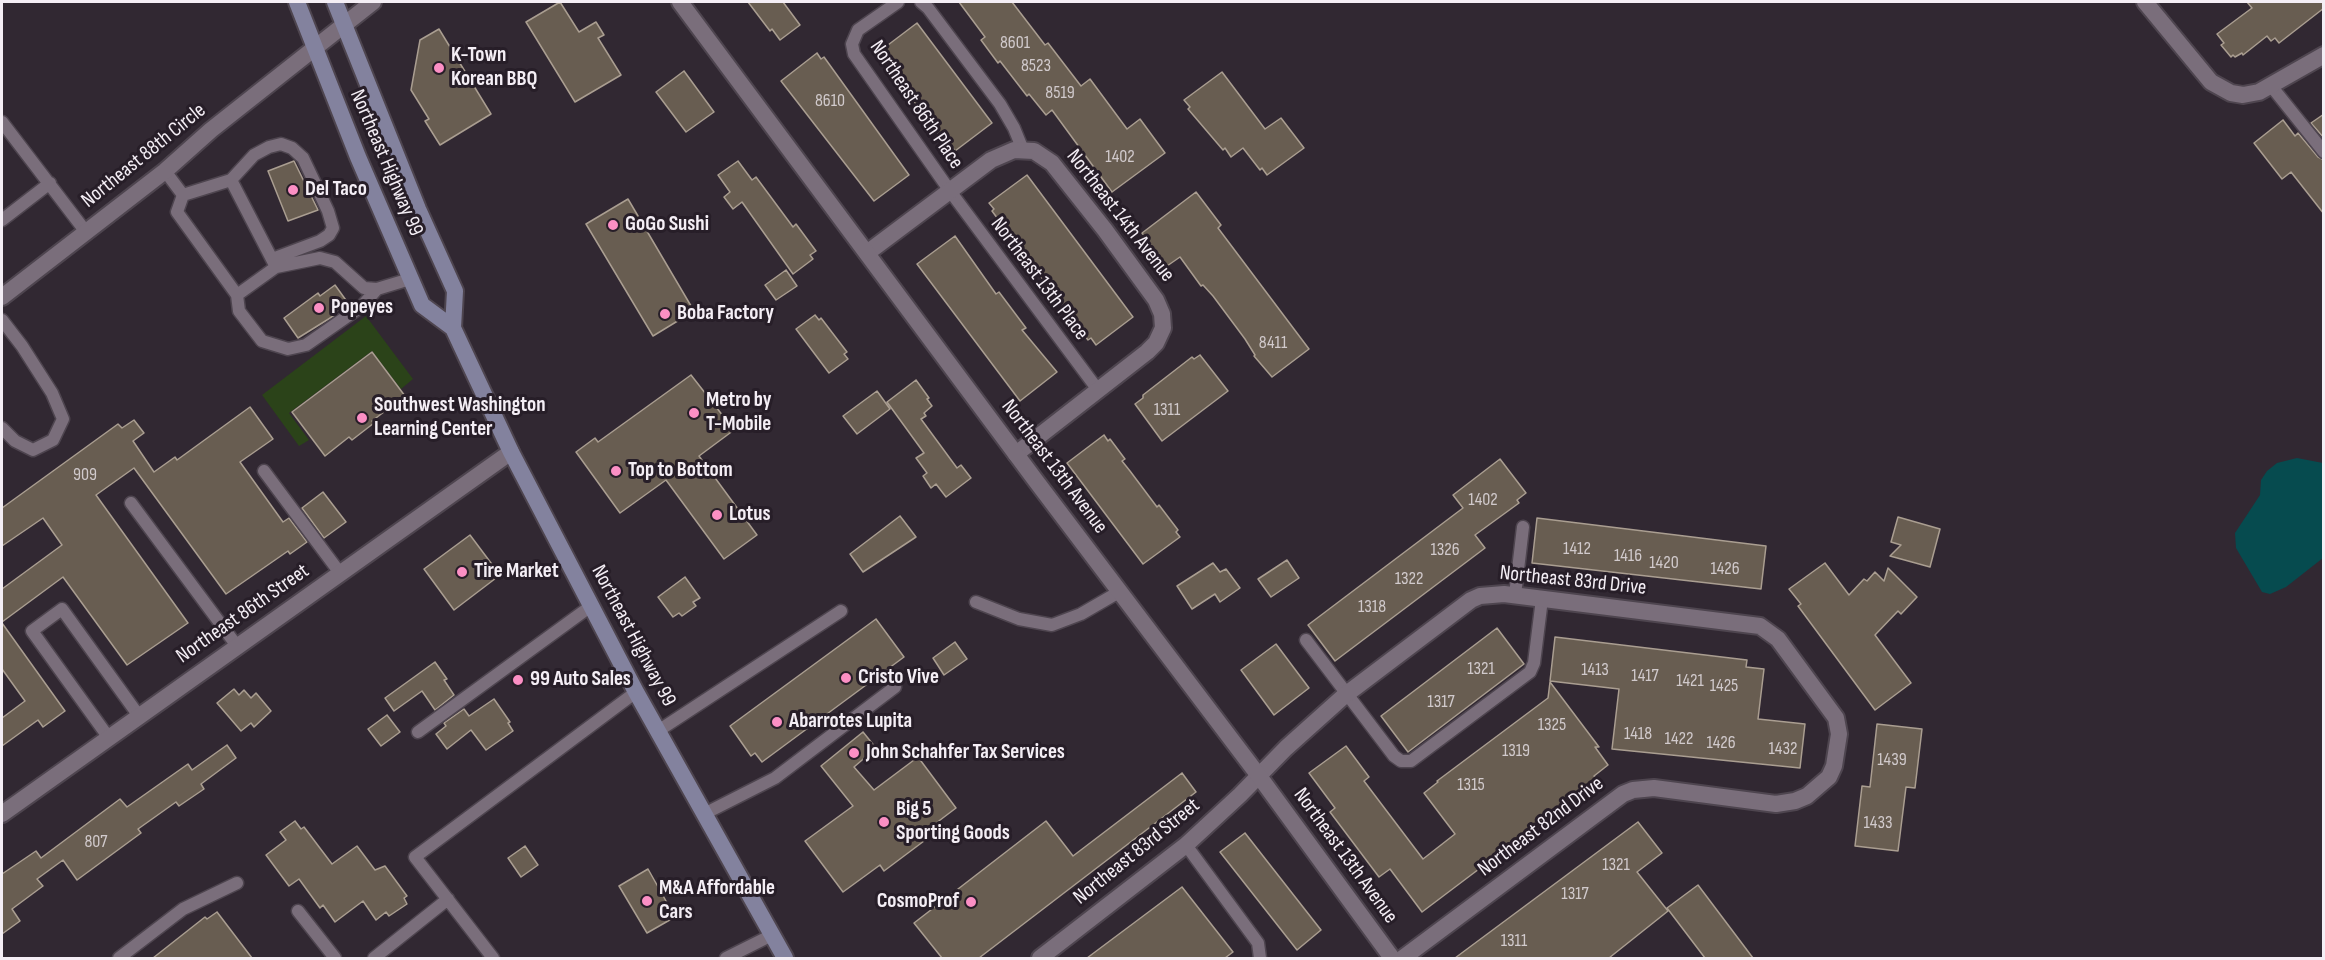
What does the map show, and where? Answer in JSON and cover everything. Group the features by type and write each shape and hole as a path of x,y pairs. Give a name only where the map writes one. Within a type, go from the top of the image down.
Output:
{"main road":[{"name":"Northeast Highway 99","path":"297,2 422,306 453,328"},
{"name":"Northeast Highway 99","path":"335,2 414,198 455,291 453,328 511,452 636,692 785,958"}],"street":[{"name":"Northeast 88th Circle","path":"2,297 165,171 212,130 373,2"},
{"name":"Northeast 13th Avenue","path":"680,2 1119,592 1259,776 1392,958"},
{"path":"2145,2 2211,82 2232,93 2243,95 2272,87 2324,55"},
{"path":"867,253 1000,155 1009,151 1023,150"},
{"name":"Northeast 14th Avenue","path":"1023,150 1038,152 1058,168 1156,300 1162,315 1163,328 1156,343 1098,390"},
{"path":"1016,454 1098,390"},
{"name":"Northeast 86th Street","path":"2,814 511,452"},
{"name":"Northeast 83rd Drive","path":"1259,776 1286,748 1347,694 1471,600 1492,594 1752,624 1766,629 1778,639 1836,718 1839,734 1838,747"},
{"name":"Northeast 82nd Drive","path":"1403,958 1623,794 1643,788 1654,788 1776,804 1796,801 1807,796 1829,777 1838,747"},
{"name":"Northeast 83rd Street","path":"1040,958 1186,845 1259,776"}],"lane":[{"name":"Northeast 86th Place","path":"898,2 877,15 854,35 852,44 854,54 950,191"},
{"path":"921,2 928,8 1000,104 1023,150"},
{"path":"2272,87 2324,152"},
{"path":"2,122 86,232"},
{"path":"183,195 231,180 254,155 269,147 280,144 292,148 303,158 328,211 333,228 329,236 274,263 237,295"},
{"path":"165,171 183,195"},
{"path":"231,180 274,263"},
{"path":"2,220 50,183"},
{"name":"Northeast 13th Place","path":"950,191 1098,390"},
{"path":"183,195 177,212 237,295 239,311 262,342 288,348 306,345 362,306 377,289"},
{"path":"274,263 320,258 334,262 364,288 377,289 410,279"},
{"path":"2,320 22,345 52,393 63,419 53,440 33,450 15,441 2,428"},
{"path":"264,471 340,573"},
{"path":"131,503 237,646"},
{"path":"1515,596 1523,527"},
{"path":"976,602 1019,619 1052,625 1081,614 1119,592"},
{"path":"1306,640 1394,756 1401,761 1411,761 1530,672 1534,663 1542,599"},
{"path":"418,732 591,606"},
{"path":"109,738 32,631 62,609 139,716"},
{"path":"658,731 841,611"},
{"path":"704,814 775,778 895,687"},
{"path":"493,958 415,857 636,692"},
{"path":"1186,845 1258,943 1260,958"},
{"path":"119,958 183,909 237,883"},
{"path":"374,958 448,900"},
{"path":"298,911 334,958"},
{"path":"726,958 772,935"}],"green space":[{"path":"366,316 413,379 401,389 372,351 289,413 309,440 299,446 262,395"}],"water":[{"path":"2297,458 2323,463 2323,558 2286,587 2270,594 2262,592 2236,548 2235,533 2260,495 2261,480 2267,471 2277,463"}],"building":[{"path":"560,2 579,32 596,22 604,35 598,38 621,75 575,102 526,22"},
{"path":"748,2 783,2 800,25 780,40 772,29 770,31"},
{"path":"959,2 1012,2 1081,86 1090,79 1127,129 1140,119 1165,153 1112,192 1052,110 1046,115 1029,94 1027,96 1000,61 998,63 981,40 985,37"},
{"path":"2247,2 2324,2 2324,8 2279,43 2275,38 2271,41 2267,36 2243,55 2242,53 2231,57 2221,45 2224,43 2217,34 2252,8"},
{"path":"917,23 992,123 955,151 950,144 947,146 883,59 885,58 880,51"},
{"name":"K-Town Korean BBQ","path":"439,29 491,114 440,145 425,121 429,119 411,90 420,40"},
{"path":"817,53 821,59 824,57 909,175 874,201 781,81"},
{"path":"684,71 714,112 686,132 656,92"},
{"path":"1222,72 1265,129 1281,118 1304,148 1267,175 1262,168 1260,170 1243,148 1231,157 1225,148 1223,150 1188,109 1190,107 1184,100"},
{"path":"2324,114 2324,138 2311,123"},
{"path":"2283,120 2295,136 2298,133 2318,157 2324,160 2324,214 2291,172 2282,179 2254,143"},
{"name":"Del Taco","path":"294,161 318,210 288,221 268,171"},
{"path":"738,161 752,180 756,177 793,227 796,224 816,251 810,255 813,259 793,274 742,202 733,209 724,197 730,192 718,175"},
{"path":"1027,175 1133,317 1096,345 1091,338 1088,340 992,211 994,209 989,203"},
{"path":"1196,192 1221,225 1218,228 1309,349 1272,377 1254,356 1245,339 1213,296 1203,285 1201,286 1180,257 1167,266 1142,233"},
{"path":"628,199 694,311 653,336 586,224"},
{"path":"955,236 996,294 999,292 1026,328 1022,330 1057,372 1020,401 917,264"},
{"path":"786,270 797,286 776,300 765,285"},
{"name":"Popeyes","path":"335,285 348,303 334,313 335,315 298,338 284,318 318,293 320,296"},
{"path":"815,315 819,320 821,318 847,352 844,354 848,359 829,373 796,329"},
{"path":"372,352 405,396 372,421 374,423 352,440 349,437 325,456 292,412"},
{"path":"1200,355 1228,391 1162,441 1135,404 1143,398 1143,395 1192,357 1194,359"},
{"path":"691,375 734,430 699,456 757,535 724,559 666,480 620,513 576,452 595,438 598,442"},
{"path":"916,380 932,406 924,413 926,416 921,419 957,468 961,465 971,478 946,497 936,484 931,488 923,476 927,473 916,458 924,453 887,402"},
{"path":"877,391 890,409 857,434 843,416"},
{"path":"250,407 273,439 240,462 283,522 289,518 307,542 290,554 288,551 226,594 134,468 96,495 188,623 127,665 63,577 2,622 2,589 62,545 43,518 2,546 2,508 118,424 122,428 134,420 144,433 133,441 154,472 175,457 177,460"},
{"path":"1104,435 1108,441 1110,439 1125,459 1122,461 1157,507 1159,505 1178,530 1176,532 1180,537 1143,564 1067,463"},
{"path":"1500,459 1526,493 1517,500 1519,503 1475,535 1485,548 1335,661 1308,625 1463,508 1453,495"},
{"path":"323,492 346,522 324,538 302,508"},
{"path":"900,516 916,537 863,572 850,554"},
{"path":"1898,517 1940,529 1930,567 1890,556 1901,545 1891,542"},
{"path":"1537,518 1766,546 1761,589 1532,563"},
{"name":"Tire Market","path":"470,535 500,575 454,610 424,569"},
{"path":"1287,560 1299,578 1271,597 1258,579"},
{"path":"1213,563 1220,572 1226,569 1240,588 1220,602 1215,594 1192,609 1177,586"},
{"path":"1825,563 1849,595 1864,579 1867,581 1875,572 1884,581 1888,568 1917,597 1901,614 1898,611 1875,635 1911,683 1875,710 1798,606 1801,604 1789,589"},
{"path":"685,577 700,598 693,602 696,606 682,616 679,613 673,617 658,597"},
{"path":"876,619 904,657 762,762 755,753 751,756 730,726"},
{"path":"2,623 65,711 43,727 38,720 2,746 2,718 25,701 2,669"},
{"path":"1497,628 1524,664 1408,752 1381,716"},
{"path":"1555,637 1747,660 1746,667 1764,669 1758,719 1805,724 1800,768 1612,749 1619,689 1550,681"},
{"path":"955,642 967,659 944,675 933,658"},
{"path":"1276,644 1309,688 1274,715 1241,670"},
{"path":"435,662 447,679 444,680 454,695 435,710 422,691 394,711 385,698"},
{"path":"1550,682 1599,747 1595,747 1608,765 1594,776 1597,780 1422,912 1390,869 1379,877 1330,812 1335,808 1309,773 1346,746 1369,777 1364,781 1423,859 1455,834 1424,793 1548,698"},
{"path":"234,689 239,695 244,690 251,698 256,693 271,711 254,727 251,723 241,731 217,703"},
{"path":"494,699 510,722 508,723 513,731 486,750 471,730 447,749 436,734 446,726 444,723 464,709 469,716"},
{"path":"387,715 400,732 381,746 368,729"},
{"path":"1877,724 1922,729 1915,788 1906,787 1898,851 1855,846 1862,786 1870,787"},
{"name":"Big 5 Sporting Goods","path":"863,732 876,748 854,767 874,790 918,757 956,808 919,836 924,841 884,871 880,865 843,892 805,841 853,806 821,766"},
{"path":"227,745 236,758 201,784 204,789 179,806 176,802 138,829 141,833 77,880 63,860 37,879 43,886 12,909 20,921 2,934 2,874 36,851 41,858 120,799 127,807 188,764 192,770"},
{"path":"1182,773 1196,792 979,958 942,958 914,923 1046,821 1073,856"},
{"path":"295,821 301,829 304,827 332,864 357,846 375,870 385,866 407,896 404,898 407,904 389,916 386,912 376,920 363,901 335,922 323,905 320,908 299,879 289,886 266,855 286,840 280,832"},
{"path":"1638,822 1662,853 1637,872 1668,911 1609,958 1455,958"},
{"path":"1245,833 1321,930 1297,950 1220,852"},
{"path":"525,846 538,865 521,877 508,858"},
{"name":"M&A Affordable Cars","path":"648,869 675,917 647,933 619,886"},
{"path":"1698,885 1753,958 1705,958 1667,908"},
{"path":"1182,887 1233,952 1225,958 1087,958"},
{"path":"217,912 252,958 153,958 205,917 207,919"}],"place":[{"name":"K-Town Korean BBQ","path":"439,68"},
{"name":"Del Taco","path":"293,190"},
{"name":"GoGo Sushi","path":"613,225"},
{"name":"Popeyes","path":"319,308"},
{"name":"Boba Factory","path":"665,314"},
{"name":"Metro by T-Mobile","path":"694,413"},
{"name":"Southwest Washington Learning Center","path":"362,418"},
{"name":"Top to Bottom","path":"616,471"},
{"name":"Lotus","path":"717,515"},
{"name":"Tire Market","path":"462,572"},
{"name":"Cristo Vive","path":"846,678"},
{"name":"99 Auto Sales","path":"518,680"},
{"name":"Abarrotes Lupita","path":"777,722"},
{"name":"John Schahfer Tax Services","path":"854,753"},
{"name":"Big 5 Sporting Goods","path":"884,822"},
{"name":"M&A Affordable Cars","path":"647,901"},
{"name":"CosmoProf","path":"971,902"}]}
